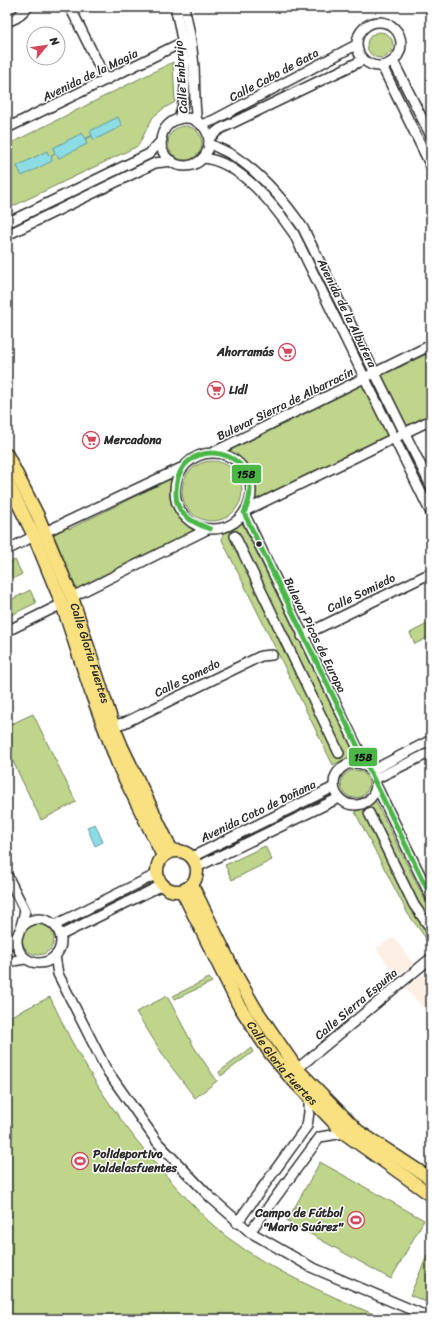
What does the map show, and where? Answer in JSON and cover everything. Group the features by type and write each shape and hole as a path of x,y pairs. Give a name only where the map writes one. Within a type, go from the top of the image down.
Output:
{"main road":[{"name":"Calle Gloria Fuertes","path":"7,455 45,532 67,601 105,732 119,767 168,853"},
{"name":"Calle Gloria Fuertes","path":"7,481 67,601 168,853"},
{"path":"182,851 195,862 196,878 187,888 170,890 159,879 168,853 182,851"},
{"name":"Calle Gloria Fuertes","path":"187,888 251,1002 274,1039 297,1069 358,1131 431,1178"},
{"name":"Calle Gloria Fuertes","path":"187,888 238,1004 270,1052 309,1099 344,1133 431,1195"}],"street":[{"path":"7,22 16,18 28,7"},
{"path":"70,7 106,80"},
{"name":"Calle Embrujo","path":"175,7 182,42 185,77 184,103 179,119"},
{"name":"Calle Embrujo","path":"184,7 190,31 194,66 195,108 199,123"},
{"path":"380,22 394,28 401,41 398,55 393,61 382,66 368,64 363,60 356,45 357,38 366,26 380,22"},
{"name":"Avenida de la Magia","path":"7,128 182,42"},
{"name":"Calle Cabo de Gata","path":"199,123 356,45"},
{"name":"Calle Cabo de Gata","path":"209,141 220,129 363,60"},
{"path":"393,61 431,136"},
{"path":"382,66 431,166"},
{"path":"179,119 192,119 199,123 209,141 208,151 203,158 192,165 184,166 172,161 166,156 162,148 162,140 167,127 179,119"},
{"path":"7,223 149,154 162,140"},
{"name":"Avenida de la Albufera","path":"209,141 233,155 259,174 288,204 316,251 431,486"},
{"name":"Avenida de la Albufera","path":"203,158 212,159 231,168 249,182 278,210 306,255 364,378 431,513"},
{"path":"7,235 155,163 172,161"},
{"name":"Bulevar Sierra de Albarracín","path":"214,452 431,345"},
{"path":"244,512 431,420"},
{"path":"7,631 208,529 226,527 239,519 244,512 250,501 251,489 246,473 236,460 225,454 214,452 194,456 181,468 45,532"},
{"path":"181,468 175,484 176,501 180,511 188,520 197,526 208,529"},
{"name":"Bulevar Picos de Europa","path":"244,512 302,636 431,897"},
{"path":"7,550 34,536"},
{"path":"234,536 339,753"},
{"name":"Calle Somiedo","path":"302,636 431,573"},
{"name":"Calle Somedo","path":"118,727 270,651"},
{"path":"372,775 431,740"},
{"path":"372,775 431,752"},
{"path":"356,763 372,775 371,797 358,805 345,802 339,798 334,787 334,780 338,770 346,765 356,763"},
{"name":"Avenida Coto de Doñana","path":"195,862 334,787"},
{"name":"Avenida Coto de Doñana","path":"195,862 339,798"},
{"path":"369,813 414,905 431,929"},
{"path":"7,875 25,911 40,918 49,920 55,925 61,936 61,945 55,956 48,962 40,963"},
{"path":"55,925 159,879"},
{"path":"61,936 159,879"},
{"path":"7,946 16,938 25,911"},
{"path":"21,926 30,920 40,918"},
{"path":"16,938 18,949 25,959"},
{"path":"55,956 58,974 106,1069 154,1136 210,1197 237,1223 311,1267 431,1318"},
{"name":"Calle Sierra Espuña","path":"297,1069 431,958"},
{"path":"7,962 25,959 40,963 58,974"},
{"path":"237,1223 307,1126 309,1099"},
{"path":"250,1232 320,1137 344,1133"}],"shaded area":[{"path":"394,937 413,964 396,977 376,948"},
{"path":"422,975 431,985 431,1012 429,1014 405,988"}],"green space":[{"path":"380,32 389,36 393,45 389,54 380,58 371,54 367,45 371,36"},
{"path":"173,62 175,102 153,117 138,146 7,209 7,145"},
{"path":"182,126 188,126 197,131 201,137 201,149 197,155 188,160 182,160 173,155 168,146 168,140 173,131"},
{"path":"431,352 431,415 407,427 382,376 383,373 397,366 398,368"},
{"path":"363,382 391,438 374,443 271,493 272,495 252,505 253,487 249,472 240,459 224,450 245,439 247,442 348,392 348,389"},
{"path":"212,461 229,466 237,474 242,491 237,508 229,516 212,521 195,516 187,508 182,491 187,474 195,466"},
{"path":"173,475 170,493 174,508 184,521 200,530 180,540 179,538 75,591 53,535 68,526 69,529 152,488 152,485"},
{"path":"242,523 355,754 333,765 222,540 223,534"},
{"path":"15,560 22,574 7,582 7,564"},
{"path":"30,590 36,603 7,617 7,602"},
{"path":"431,622 431,636 415,644 410,633"},
{"path":"33,714 76,802 41,820 7,749 7,726"},
{"path":"355,770 365,774 369,784 365,794 355,798 345,794 341,784 345,774"},
{"path":"375,800 431,912 431,945 408,914 355,812"},
{"path":"265,846 272,860 232,880 225,865"},
{"path":"35,923 41,923 51,930 54,939 53,945 47,952 41,955 35,955 25,948 22,942 22,936 29,926"},
{"path":"209,978 212,982 175,999 173,996"},
{"path":"167,996 194,1047 217,1081 195,1098 167,1061 136,1012"},
{"name":"Polideportivo Valdelasfuentes","path":"50,997 73,1045 99,1088 124,1124 179,1190 220,1232 245,1250 283,1272 323,1292 385,1319 7,1319 7,1018"},
{"path":"251,1048 253,1052 221,1076 219,1072"},
{"name":"Campo de Fútbol \"Mario Suárez\"","path":"320,1162 424,1220 391,1279 287,1221"},
{"path":"431,1247 431,1304 410,1295"}],"water":[{"path":"118,117 122,126 94,140 92,136 85,140 87,144 59,158 56,154 51,157 52,161 22,176 17,166 47,151 49,156 55,153 53,148 82,133 85,139 92,135 90,131"},
{"path":"95,824 103,842 95,846 87,827"}],"transit line":[{"name":"158","path":"210,529 192,521 187,517 179,508 176,495 180,474 190,460 205,454 221,454 236,461 246,473 250,491 244,513 431,897"}],"place":[{"name":"Ahorramás","path":"287,352"},
{"name":"Lidl","path":"216,390"},
{"name":"Mercadona","path":"91,440"},
{"name":"Polideportivo Valdelasfuentes","path":"80,1161"},
{"name":"Campo de Fútbol \"Mario Suárez\"","path":"356,1220"}]}
